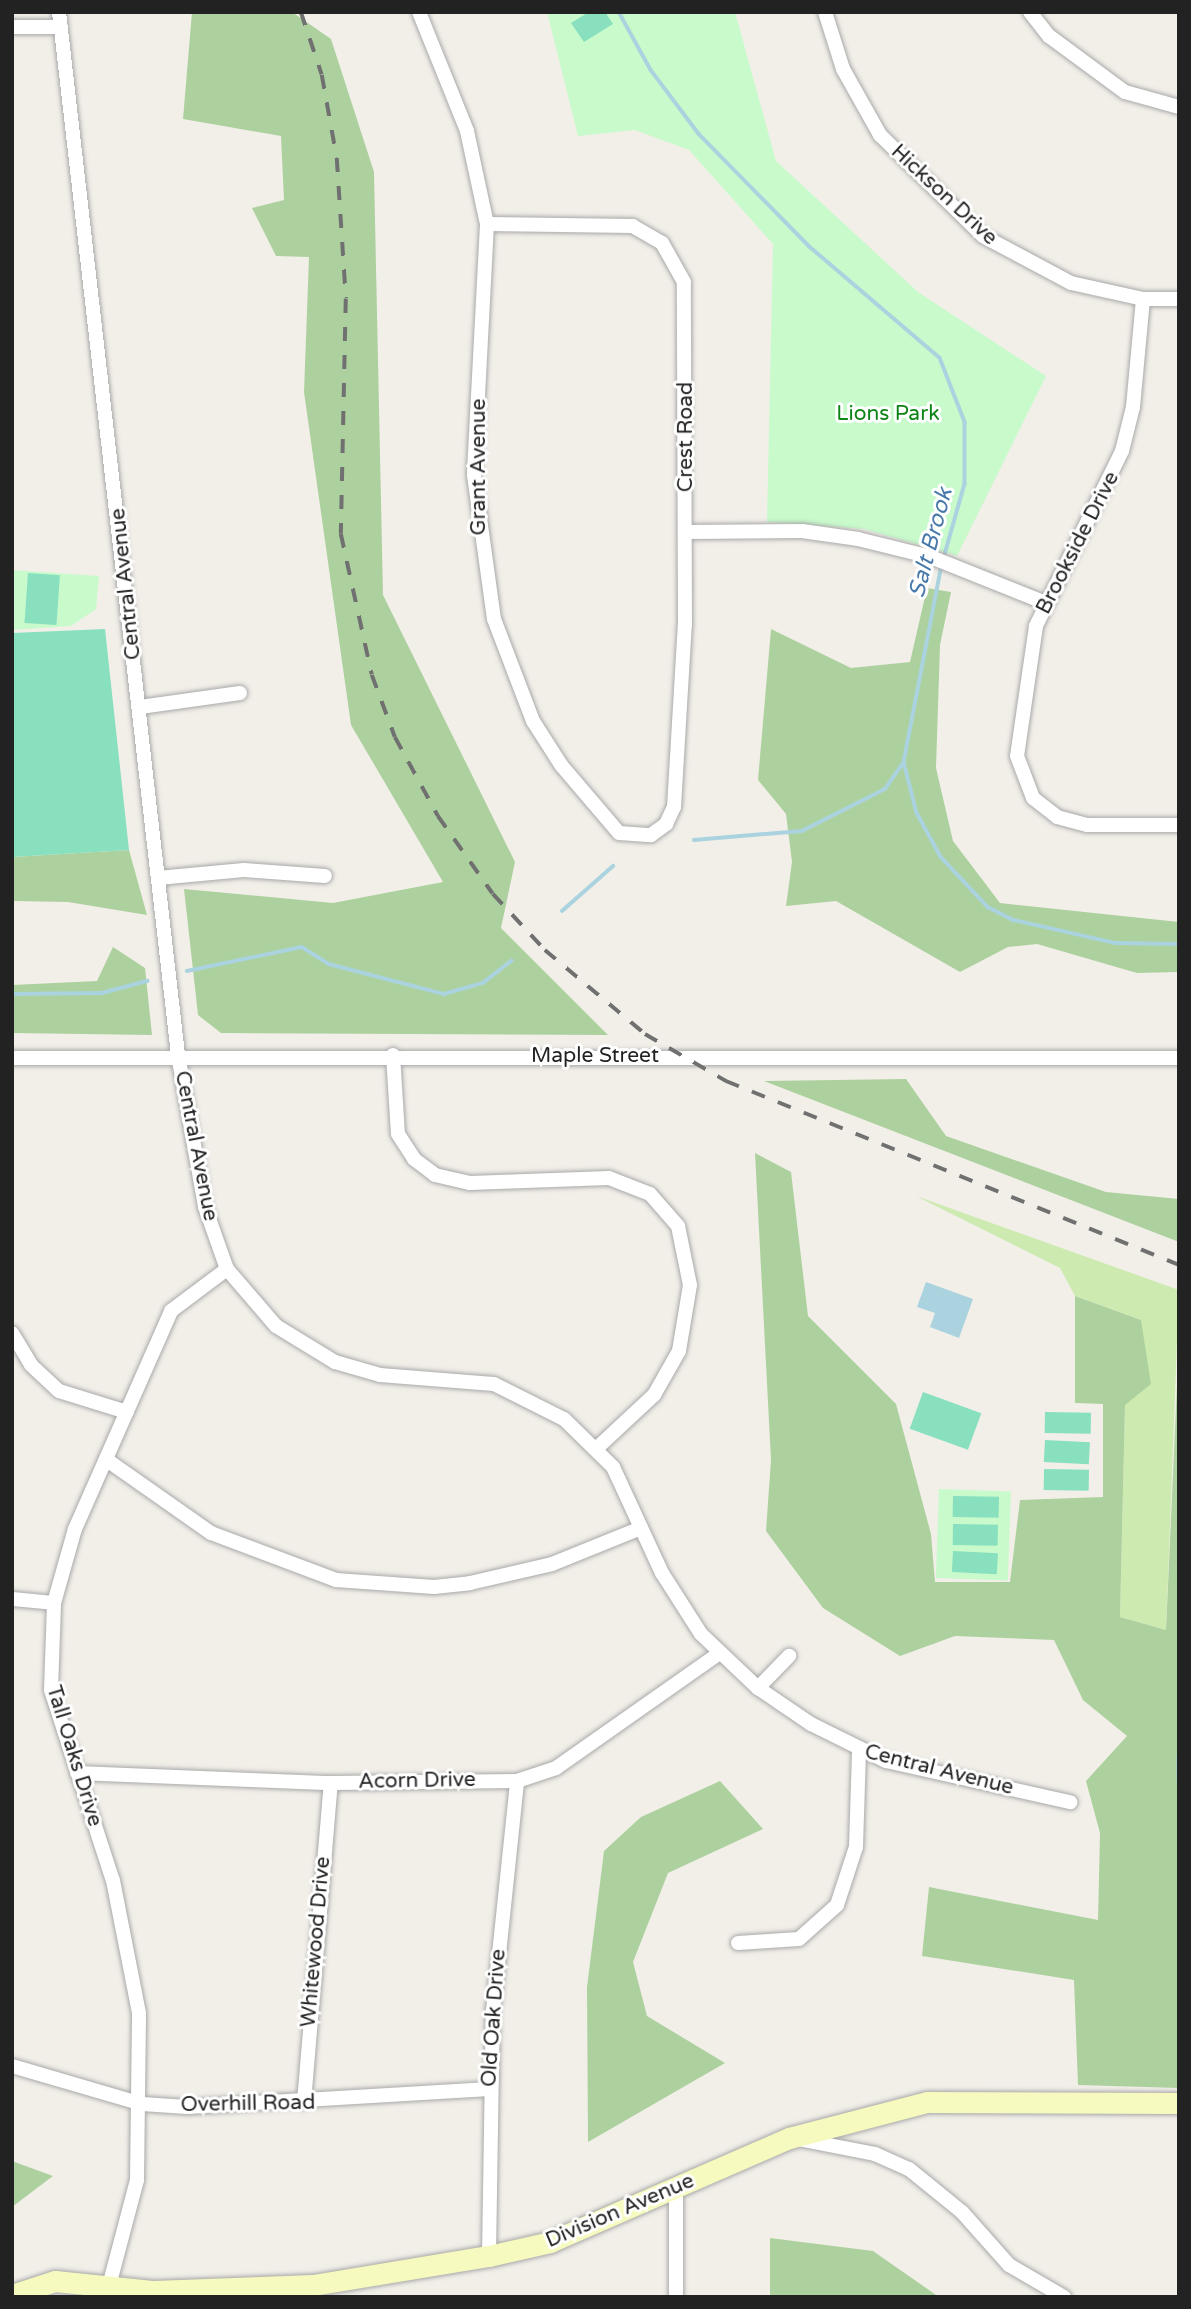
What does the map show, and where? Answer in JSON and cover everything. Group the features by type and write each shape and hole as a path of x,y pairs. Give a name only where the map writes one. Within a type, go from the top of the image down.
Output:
{"street":[{"name":"Grant Avenue","path":"419,12 467,131 487,224 474,475 494,619 533,721 593,806 629,837 651,835 671,817"},
{"name":"Hickson Drive","path":"824,12 844,69 880,135 983,236 1071,283 1143,299 1179,299"},
{"path":"1030,12 1066,50 1134,97 1179,107"},
{"path":"12,26 60,20"},
{"name":"Central Avenue","path":"60,20 178,1055 204,1200 228,1269 258,1309 314,1352 380,1375 494,1384 549,1409 597,1448 629,1493 641,1528 679,1605 719,1654 758,1688 859,1751 1070,1802"},
{"name":"Crest Road","path":"487,224 618,223 649,234 673,256 687,301 686,532 671,817"},
{"name":"Brookside Drive","path":"1143,299 1133,407 1122,450 1103,500 1046,603 1021,708 1017,756 1025,786 1045,809 1072,822 1179,825"},
{"path":"686,532 802,531 931,557 1046,603"},
{"path":"139,707 240,693"},
{"path":"158,878 244,870 325,876"},
{"name":"Maple Street","path":"12,1058 178,1055 1179,1058"},
{"path":"393,1055 398,1134 414,1160 435,1175 470,1183 609,1178 650,1194 678,1226 690,1284 679,1351 654,1395 597,1448"},
{"name":"Tall Oaks Drive","path":"109,2286 135,2192 142,2104 128,1941 51,1689 54,1604 75,1529 171,1311 228,1269"},
{"path":"12,1333 31,1365 60,1391 127,1412"},
{"path":"107,1460 211,1533 336,1580 434,1587 470,1583 552,1564 641,1528"},
{"path":"12,1599 54,1604"},
{"name":"Acorn Drive","path":"77,1773 331,1783 517,1781 556,1768 719,1654"},
{"path":"758,1688 789,1656"},
{"path":"738,1943 799,1939 837,1905 856,1847 859,1751"},
{"name":"Old Oak Drive","path":"489,2256 489,2089 517,1781"},
{"name":"Whitewood Drive","path":"304,2102 331,1783"},
{"name":"Overhill Road","path":"12,2066 142,2104 304,2102 489,2089"},
{"name":"Division Avenue","path":"12,2295 109,2286 313,2285 489,2256 550,2242 789,2138 928,2102 1179,2103"},
{"path":"789,2138 864,2151 909,2169 1033,2290 1064,2297"},
{"path":"676,2188 676,2297"}],"green space":[{"path":"192,12 292,12 331,39 374,172 383,595 515,862 501,928 608,1035 221,1033 198,1015 184,889 333,903 443,882 351,725 304,392 309,257 276,256 252,208 284,200 281,136 183,119"},
{"name":"Lions Park","path":"547,12 735,12 776,161 918,292 1046,376 957,556 864,529 767,522 773,244 689,150 635,130 578,136"},
{"path":"589,12 605,12 613,24 584,42 571,23"},
{"path":"12,570 99,576 96,609 71,626 12,630"},
{"path":"28,573 60,575 56,625 25,623"},
{"path":"927,588 951,592 940,645 936,768 953,841 1000,903 1179,922 1179,972 1137,973 1037,944 1008,947 960,972 836,901 786,906 792,862 786,814 758,780 771,629 851,668 910,662"},
{"path":"105,629 129,850 12,857 12,633"},
{"path":"129,850 147,915 68,902 12,901 12,857"},
{"path":"113,947 145,968 152,1035 12,1033 12,985 97,981"},
{"path":"906,1079 946,1136 1106,1192 1179,1199 1179,1242 764,1081"},
{"path":"755,1153 791,1172 808,1316 896,1404 931,1534 935,1582 1010,1582 1020,1500 1103,1497 1103,1404 1075,1403 1075,1296 1141,1320 1151,1384 1125,1405 1120,1617 1166,1630 1179,1340 1179,2088 1078,2085 1074,1980 922,1956 929,1887 1098,1920 1100,1833 1086,1781 1127,1736 1083,1700 1054,1640 955,1636 900,1656 823,1608 766,1531 771,1460"},
{"path":"916,1196 1179,1290 1166,1630 1120,1617 1125,1405 1141,1320 1075,1296 1060,1268"},
{"path":"923,1392 981,1413 968,1450 910,1429"},
{"path":"1045,1412 1091,1413 1091,1434 1045,1433"},
{"path":"1045,1440 1090,1442 1089,1464 1044,1462"},
{"path":"1044,1469 1089,1470 1089,1491 1044,1490"},
{"path":"939,1489 1011,1492 1008,1580 936,1578"},
{"path":"953,1496 999,1497 999,1518 953,1517"},
{"path":"953,1524 998,1525 998,1546 953,1545"},
{"path":"953,1551 998,1553 997,1574 952,1572"},
{"path":"720,1781 763,1829 668,1873 633,1962 647,2016 725,2063 588,2142 587,1987 604,1851 641,1817"},
{"path":"12,2161 53,2176 12,2207"},
{"path":"770,2238 873,2251 939,2297 770,2297"}],"water":[{"path":"926,1282 973,1299 959,1338 930,1327 935,1313 917,1307"}],"waterway":[{"name":"Salt Brook","path":"619,12 651,70 699,134 809,246 940,358 965,422 965,484 944,558"},
{"name":"Salt Brook","path":"942,565 904,762 917,813 941,857 988,907 1014,920 1115,943 1179,944"},
{"path":"694,840 802,831 885,789 904,762"},
{"path":"562,911 613,866"},
{"path":"187,971 302,947 329,964 444,994 483,983 511,961"},
{"path":"12,994 102,993 147,981"},
{"path":"1179,1755 1179,1782"}],"railway":[{"path":"301,12 322,75 337,158 346,299 341,534 372,675 395,737 438,816 493,894 545,950 645,1034 726,1081 1179,1265"}]}
